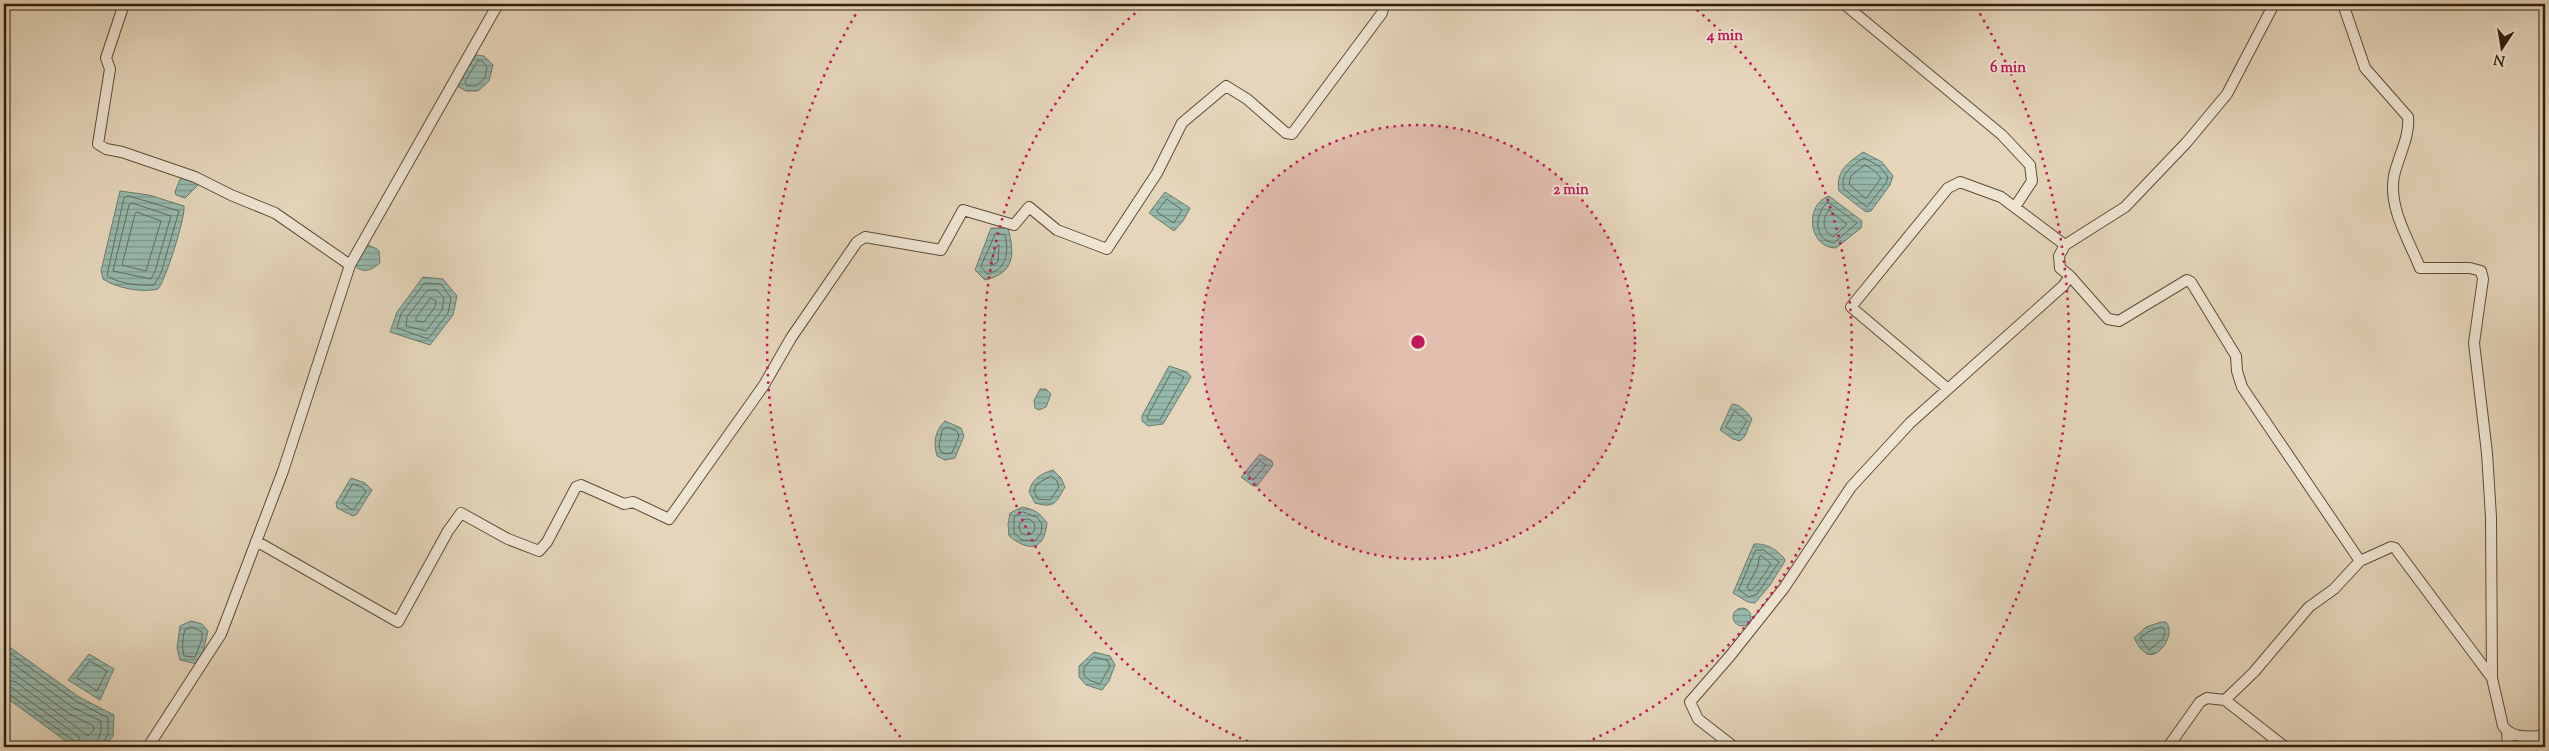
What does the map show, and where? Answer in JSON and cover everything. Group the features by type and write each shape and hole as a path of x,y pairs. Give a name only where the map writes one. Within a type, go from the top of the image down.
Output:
{"street":[{"path":"124,4 106,58 110,69 98,144 106,149 122,152 195,177 231,195 275,213 350,265"},
{"path":"148,747 221,634 282,471 350,265 498,4"},
{"path":"256,541 398,622 448,531 461,514 508,540 531,550 539,550 547,542 576,487 581,485 624,504 633,502 669,519 764,385 791,338 856,242 865,237 941,250 963,210 1014,225 1029,207 1057,230 1107,249 1157,173 1182,123 1226,86 1247,99 1286,133 1292,134 1382,13 1384,4"},
{"path":"1844,4 2002,135 2030,165 2032,181 2015,207"},
{"path":"2274,4 2227,94 2187,142 2125,207 2065,245 2059,256 2060,268 2070,276 2108,319 2119,321 2187,280 2191,282 2236,356 2237,371 2242,387 2360,561"},
{"path":"2343,4 2365,68 2408,117 2409,128 2394,178 2394,197 2396,210 2420,268 2470,268 2481,271 2483,280 2474,343 2487,453 2492,517 2492,678 2503,726 2507,731 2519,736 2545,736"},
{"path":"1948,389 1851,307 1948,188 1960,182 2001,197 2065,245"},
{"path":"1734,747 1698,719 1690,702 1730,656 1784,588 1851,487 1910,423 2063,286 2070,276"},
{"path":"2225,700 2254,672 2309,607 2334,589 2360,561 2392,547 2395,548 2492,678"},
{"path":"2168,747 2200,702 2207,698 2225,700 2285,747"},
{"path":"2507,731 2508,747"}],"water":[{"path":"476,55 484,56 493,65 489,81 478,91 466,91 457,86"},
{"path":"1863,152 1882,162 1893,176 1890,185 1871,211 1866,212 1839,191 1838,184 1844,168"},
{"path":"185,177 199,184 185,198 176,195 175,192 180,179"},
{"path":"120,191 149,195 184,206 182,222 174,249 158,289 129,289 103,279 101,271"},
{"path":"1165,192 1190,208 1183,221 1174,231 1149,213"},
{"path":"1829,196 1862,221 1861,228 1836,248 1827,246 1820,241 1815,234 1813,225 1813,216 1816,208 1821,201"},
{"path":"991,228 1008,228 1012,254 1007,267 1002,273 985,280 975,270"},
{"path":"366,244 379,251 380,263 374,268 362,270 355,266"},
{"path":"423,277 443,279 457,296 453,315 430,345 390,332 397,312"},
{"path":"1169,366 1187,372 1191,377 1163,424 1148,426 1142,421 1142,416"},
{"path":"1040,389 1046,389 1051,394 1046,407 1039,410 1035,408 1034,401"},
{"path":"1732,404 1741,407 1752,419 1745,436 1740,441 1733,439 1720,430"},
{"path":"945,421 961,428 964,436 955,458 945,460 937,456 935,441 939,429"},
{"path":"1260,454 1272,461 1273,465 1257,486 1253,486 1241,477"},
{"path":"1053,470 1061,478 1065,487 1051,505 1035,503 1029,492 1034,480 1040,475"},
{"path":"351,478 365,483 372,490 357,514 353,516 337,508 336,503"},
{"path":"1022,507 1036,512 1047,523 1043,539 1034,546 1023,545 1009,536 1008,524 1010,513"},
{"path":"1754,544 1763,544 1774,549 1785,561 1770,585 1755,603 1748,602 1733,593"},
{"path":"1742,608 1748,611 1751,617 1748,623 1742,626 1736,623 1733,617 1736,611"},
{"path":"191,621 202,624 208,631 203,652 197,664 180,660 177,648 180,626"},
{"path":"2166,622 2169,627 2168,638 2157,653 2147,654 2140,648 2134,638 2146,627"},
{"path":"4,643 79,697 114,715 113,736 105,747 74,747 4,696"},
{"path":"1094,652 1110,656 1115,665 1109,681 1102,690 1086,685 1079,677 1079,666"},
{"path":"89,654 114,669 100,700 68,680"},
{"path":"2523,739 2545,739 2545,747 2518,747"}]}
